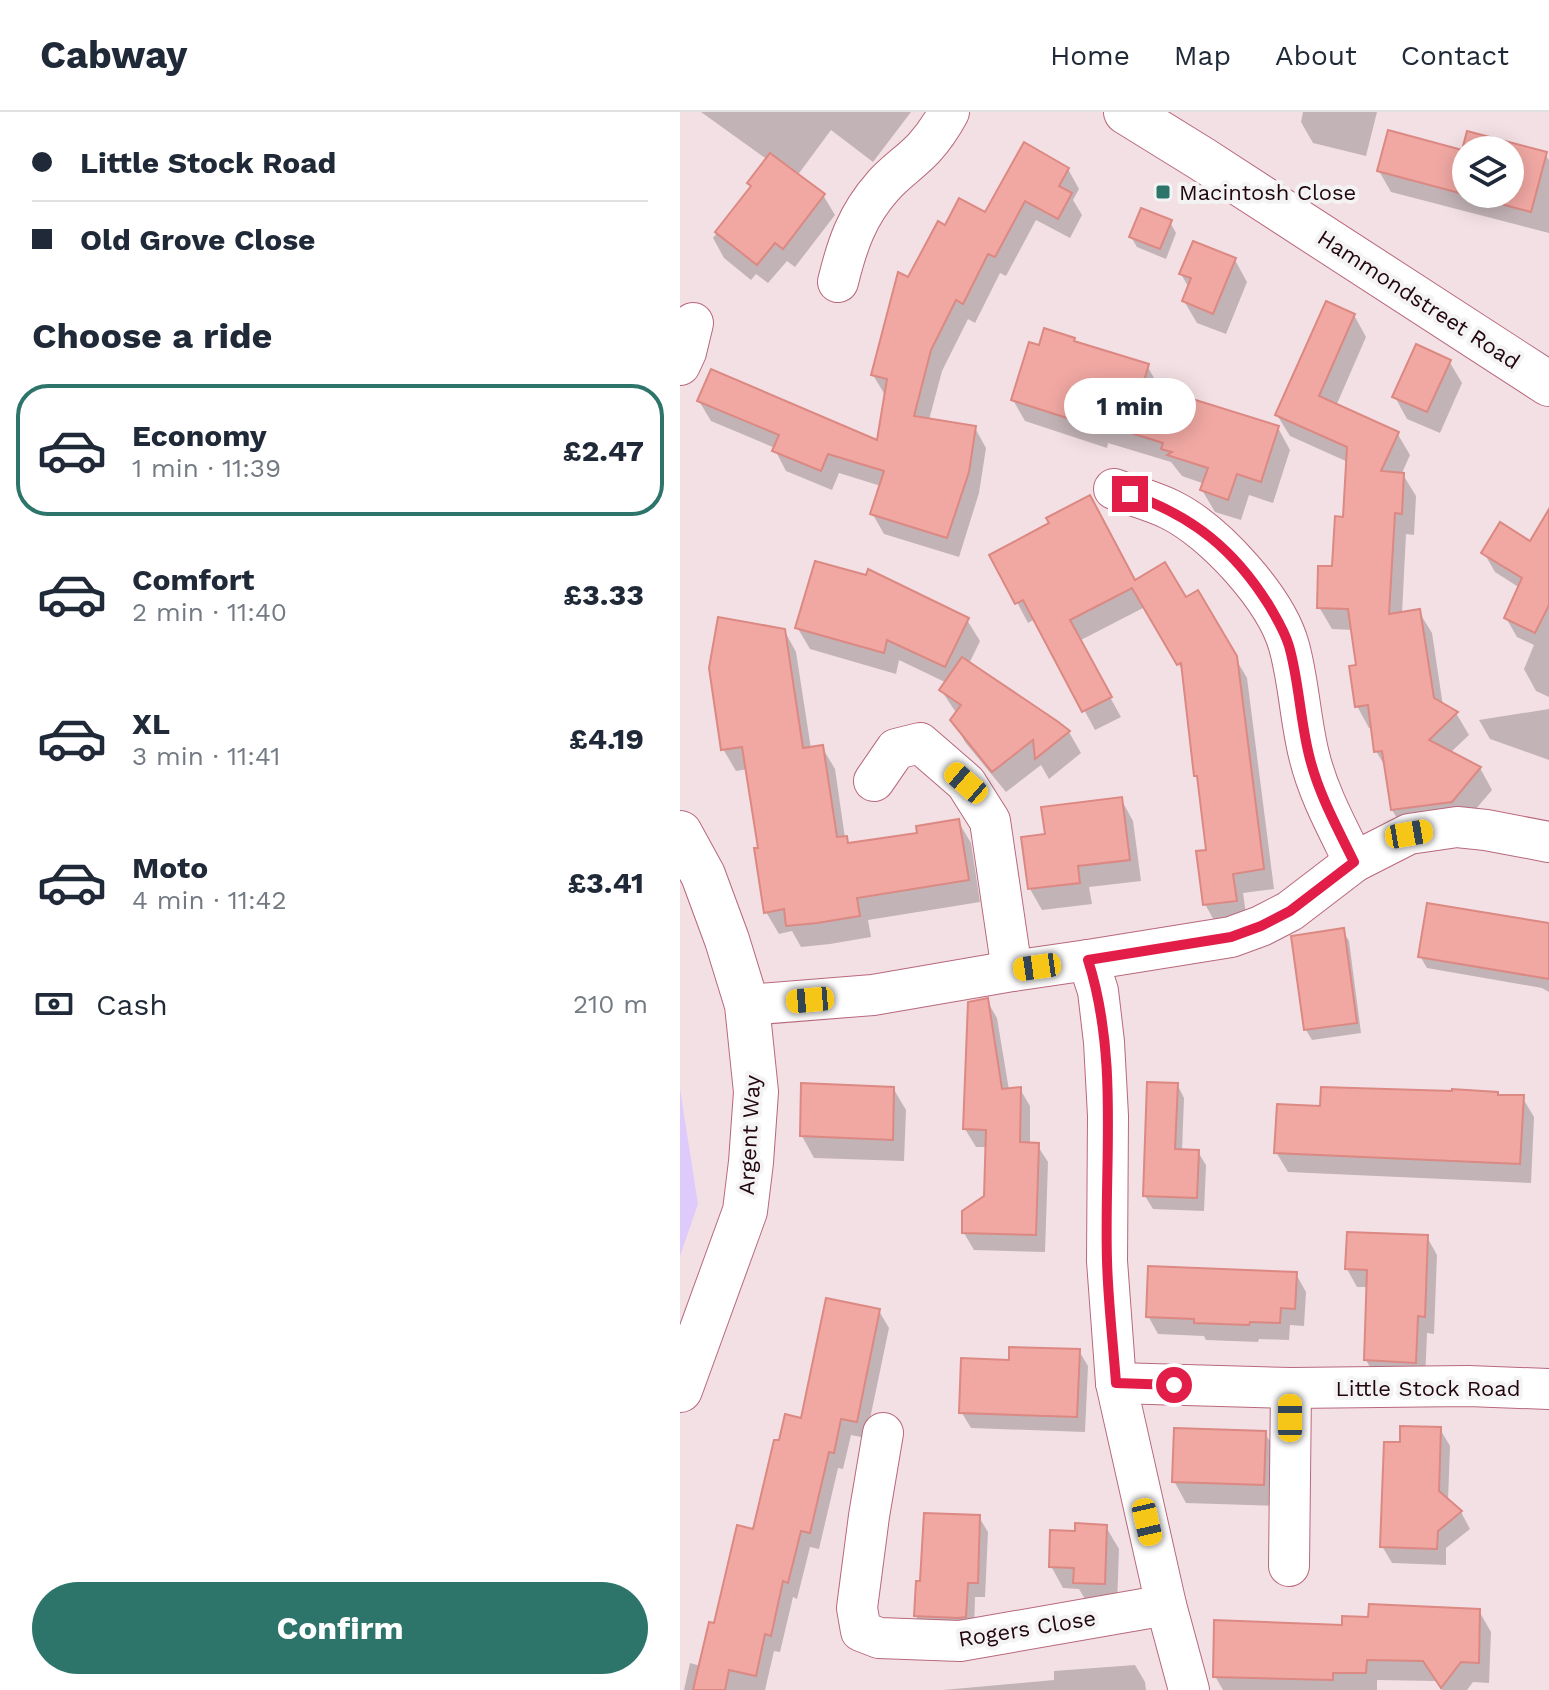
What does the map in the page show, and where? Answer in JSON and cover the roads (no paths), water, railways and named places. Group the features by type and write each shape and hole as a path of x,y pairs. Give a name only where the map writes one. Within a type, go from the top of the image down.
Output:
{"street":[{"path":"838,282 848,244 859,219 881,188 935,135 949,112"},
{"name":"Hammondstreet Road","path":"1126,112 1549,384"},
{"path":"680,365 693,323"},
{"path":"1114,489 1173,511 1198,527 1236,561 1259,589 1288,643 1309,756 1320,790 1354,862"},
{"path":"874,781 896,749 920,743 966,783 990,821 1012,971"},
{"path":"747,1005 873,995 1231,937 1290,911 1354,862 1409,834 1457,827 1549,842"},
{"name":"Argent Way","path":"680,833 703,875 747,1005 756,1092 745,1211 680,1390"},
{"path":"1088,960 1098,991 1104,1042 1108,1116 1107,1261 1116,1383 1166,1605 1189,1690"},
{"name":"Little Stock Road","path":"1116,1383 1291,1388 1468,1386 1549,1389"},
{"path":"1289,1566 1291,1388"},
{"name":"Rogers Close","path":"883,1433 857,1608 861,1631 879,1638 960,1641 1166,1605"}],"place":[{"name":"Macintosh Close","path":"1163,192"}]}
